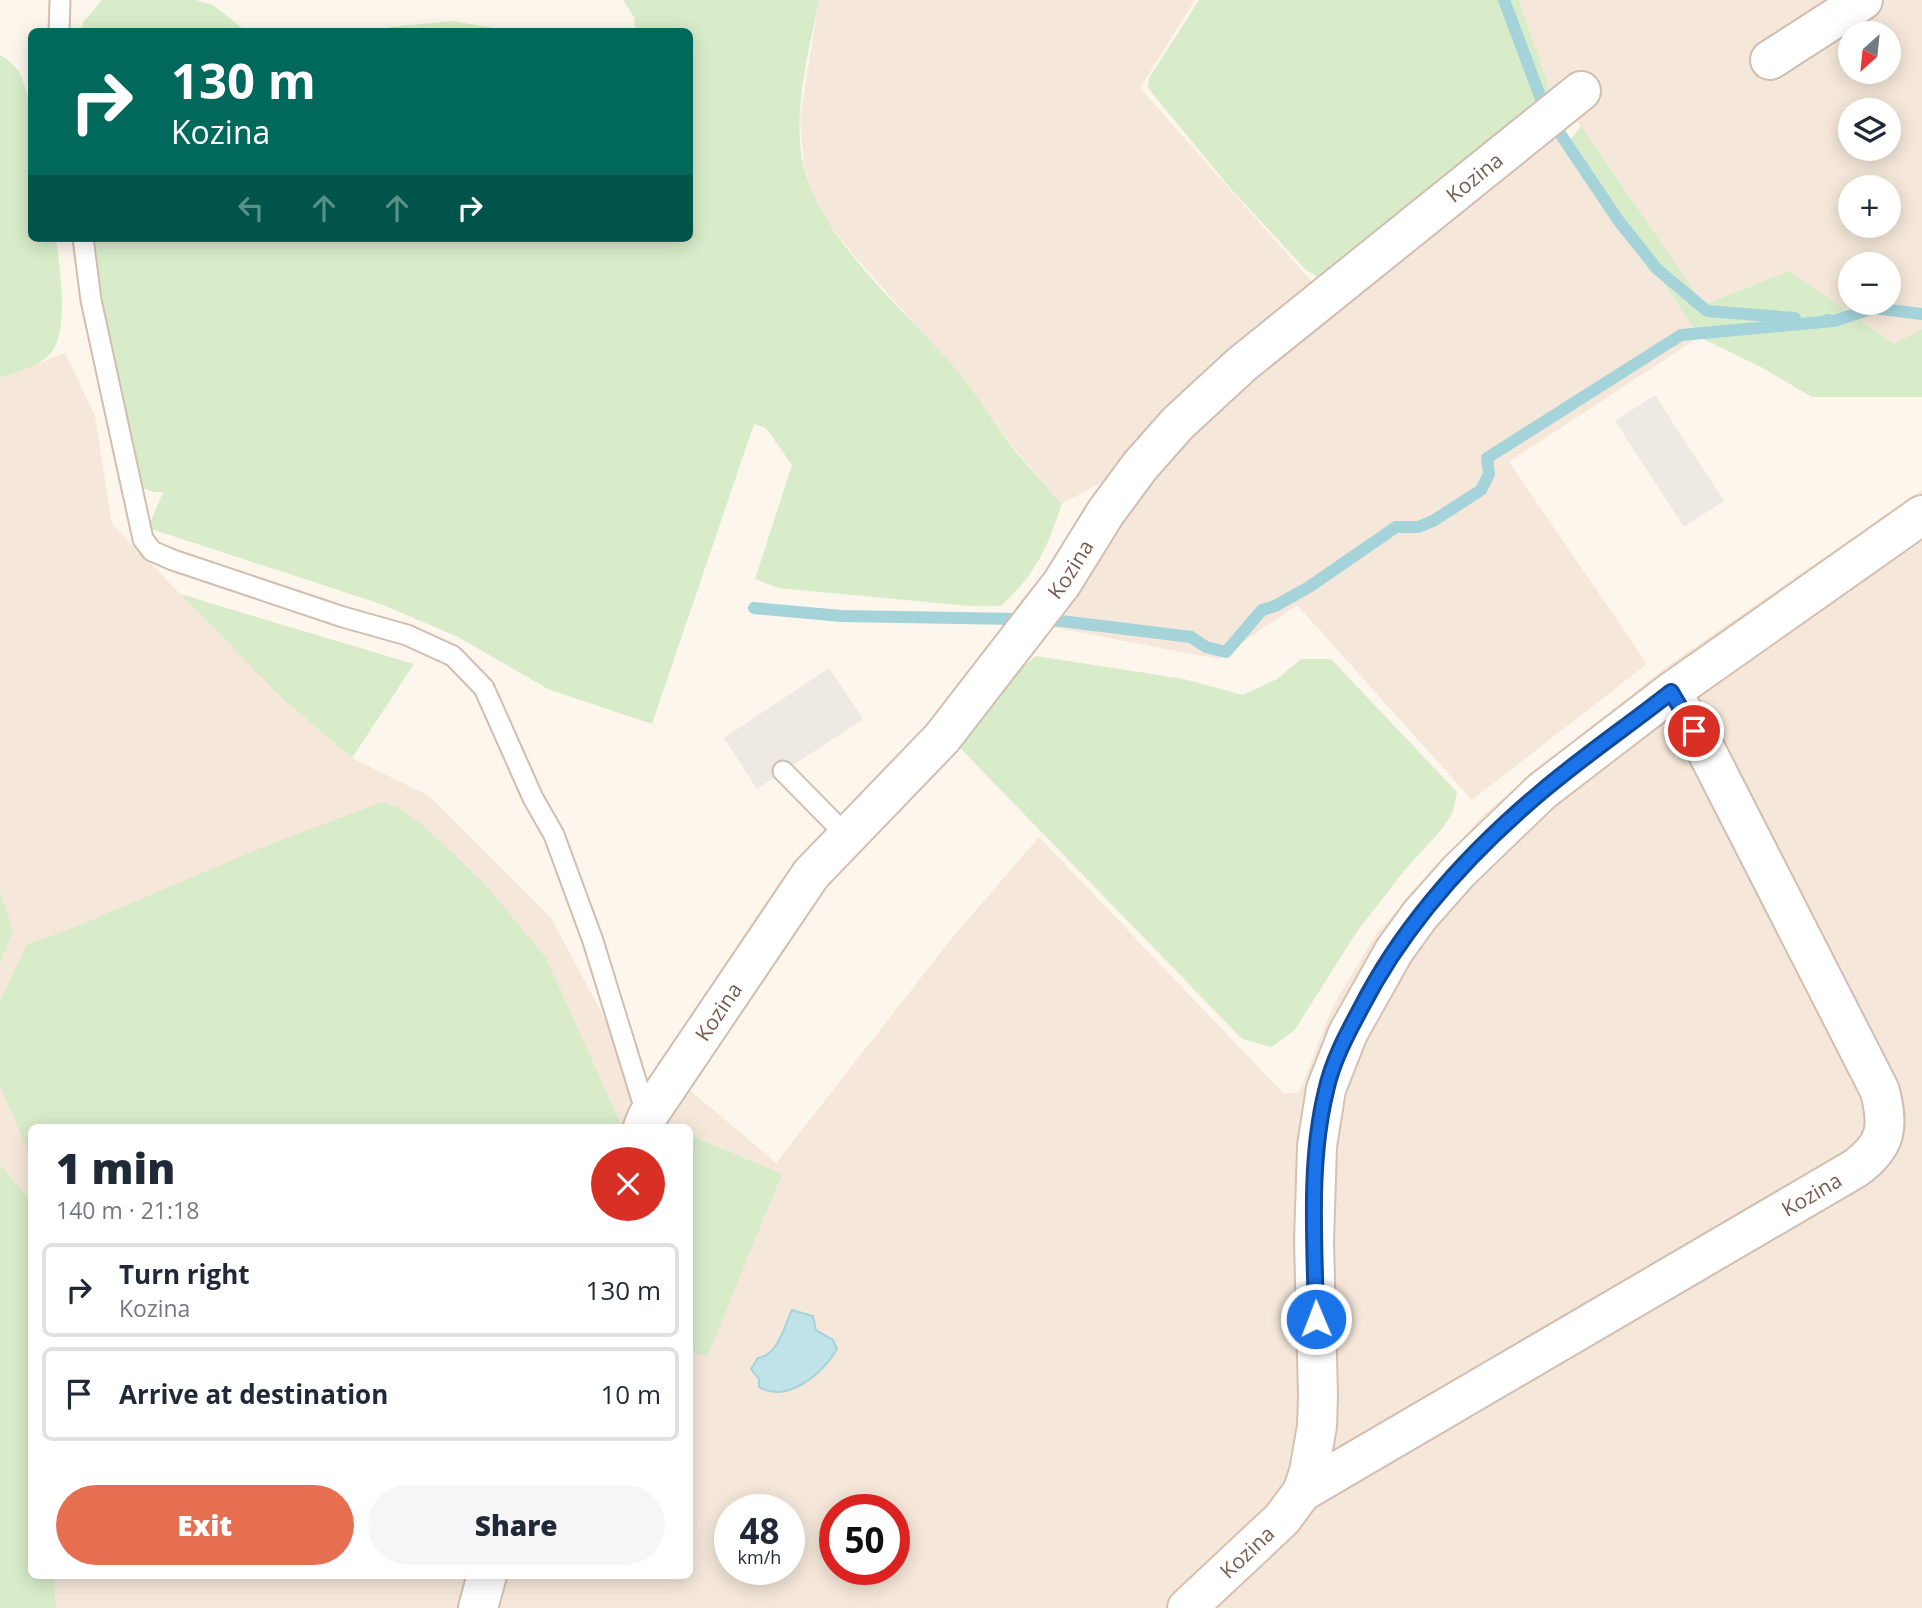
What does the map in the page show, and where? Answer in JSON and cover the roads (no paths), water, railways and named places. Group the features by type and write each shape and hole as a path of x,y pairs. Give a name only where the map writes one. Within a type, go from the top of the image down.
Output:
{"street":[{"path":"1770,60 1827,10 1863,0"},
{"name":"Kozina","path":"645,1122 811,874 942,738 1062,583 1106,512 1139,466 1178,423 1242,364 1581,90"},
{"name":"Kozina","path":"1187,1608 1282,1519 1302,1492 1312,1456 1318,1406 1314,1241 1317,1146 1326,1089 1348,1033 1394,951 1420,915 1459,871 1542,792 1671,692 1922,515"},
{"name":"Kozina","path":"1302,1492 1856,1168 1871,1157 1884,1135 1886,1114 1880,1091 1706,750 1671,692"},
{"path":"478,1608 486,1579"}],"lane":[{"path":"59,28 60,0"},
{"path":"84,242 91,300 143,539 152,551 173,560 343,617 407,635 453,656 484,688 533,798 554,835 593,941 645,1122"},
{"path":"783,771 848,836"}],"water":[{"path":"792,1310 813,1316 816,1330 833,1340 837,1349 823,1367 804,1383 781,1392 770,1391 759,1387 759,1379 751,1369 758,1358 771,1352"}],"waterway":[{"path":"1504,0 1544,107"},
{"path":"1553,123 1618,220 1657,269 1707,311 1795,318"},
{"path":"1827,320 1834,321 1874,308 1922,314"},
{"path":"1053,620 1191,637 1206,647 1226,652 1262,610 1275,606 1309,587 1396,527 1418,527 1433,521 1481,490 1489,474 1487,458 1681,335 1834,321"},
{"path":"754,608 841,616 1021,619"}]}
